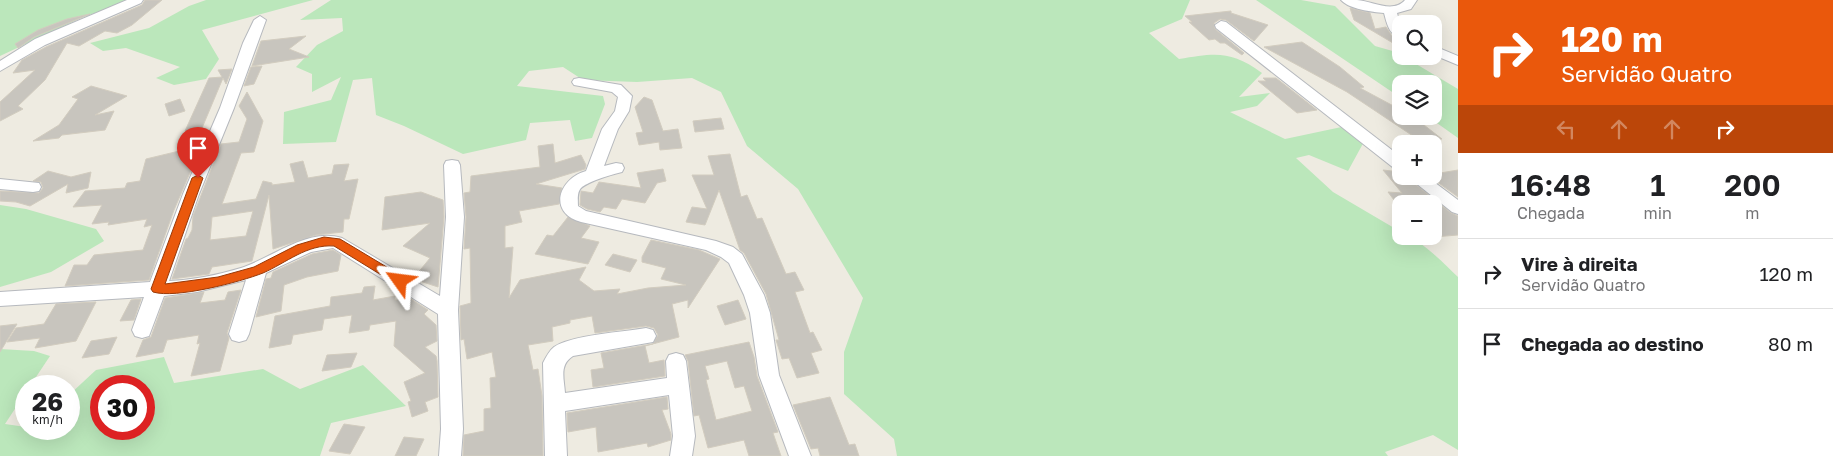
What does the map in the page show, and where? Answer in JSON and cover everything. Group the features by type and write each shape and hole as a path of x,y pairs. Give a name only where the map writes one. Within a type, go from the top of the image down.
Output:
{"street":[{"path":"0,67 40,42 137,0"},
{"path":"1347,0 1378,9 1390,10 1409,5 1411,0"},
{"path":"1390,10 1392,18"},
{"path":"142,330 191,194 227,108 260,20"},
{"path":"1221,25 1392,157"},
{"path":"1442,54 1458,61"},
{"path":"579,82 616,88 624,96 622,111 610,130 592,176"},
{"path":"450,456 452,429 448,310 455,217 452,165"},
{"path":"616,168 578,180 570,186 568,194 569,208 581,216 710,245 727,252 736,259 754,295 760,313 769,376 800,456"},
{"path":"0,184 33,187"},
{"path":"1427,185 1458,208"},
{"path":"0,299 188,287 218,282 258,270 312,244 324,241 336,242 448,310"},
{"path":"239,334 258,270"},
{"path":"556,456 556,403 553,363 560,354 569,349 646,336"},
{"path":"676,361 684,436 681,456"},
{"path":"556,403 678,385"}],"green space":[{"path":"0,0 133,0 83,17 0,56"},
{"path":"206,0 313,0 202,30 219,59 206,79 174,85 156,78 180,67 126,48 103,51 90,43 149,28 189,6"},
{"path":"331,0 1190,0 1182,19 1149,33 1179,59 1203,55 1222,55 1241,60 1262,73 1239,97 1270,93 1257,106 1230,112 1285,139 1351,125 1366,138 1348,171 1309,155 1296,158 1333,192 1392,227 1392,245 1422,245 1458,277 1458,450 1433,435 1385,452 1388,456 897,456 894,439 844,394 844,352 863,298 798,189 747,146 721,92 692,78 637,82 583,80 563,67 529,71 517,86 603,96 605,104 592,138 575,141 570,120 530,123 526,140 463,154 376,115 372,78 353,80 336,142 283,144 284,112 331,100 341,77 312,92 312,74 296,67 317,45 343,31 342,18 300,20"},
{"path":"1256,0 1301,0 1335,6 1375,46 1392,51 1392,65 1418,65 1435,75 1392,75 1392,92"},
{"path":"1442,79 1458,89 1458,138 1440,125 1442,125"},
{"path":"0,205 26,209 96,229 104,241 51,272 0,287"},
{"path":"0,349 34,351 50,356 37,375 15,375 15,409 5,424 15,425 15,440 80,440 80,385 90,376 90,440 155,440 155,375 91,375 96,370 164,357 174,383 263,369 300,389 363,365 406,406 331,423 320,456 0,456"}],"building":[{"path":"145,0 162,0 132,25 117,33 105,31 79,46 67,43 45,80 18,106 23,109 0,121 0,102 35,70 13,73 22,60 46,47 142,5"},
{"path":"1350,8 1370,13 1375,29 1386,27 1392,36 1392,42 1354,20"},
{"path":"1231,11 1231,13 1268,25 1254,41 1226,20 1220,19 1214,23 1215,29 1244,53 1242,55 1225,43 1220,43 1215,39 1209,40 1185,16"},
{"path":"90,14 34,37 18,48 15,44 38,30 67,19"},
{"path":"306,36 289,49 309,57 252,66 261,41"},
{"path":"1302,42 1340,67 1364,87 1360,88 1392,105 1392,122 1347,92 1264,47"},
{"path":"262,66 254,84 244,86 251,67"},
{"path":"232,69 226,84 223,78 202,128 207,133 174,210 149,280 65,286 74,265 87,265 94,255 143,250 152,225 144,227 147,219 108,225 109,222 92,224 102,205 73,207 85,191 125,188 127,183 140,181 146,159 200,146 185,131 209,78 222,77 218,70"},
{"path":"1263,78 1276,78 1317,110 1297,113 1258,81 1266,81"},
{"path":"91,86 127,96 95,115 114,111 105,130 62,135 59,138 33,141 59,125 78,99 72,97"},
{"path":"247,92 263,121 254,152 241,153 222,204 256,199 263,181 272,183 272,185 295,182 290,164 303,161 308,178 332,174 334,165 349,164 344,181 358,179 349,219 344,219 343,232 316,235 273,249 269,195 252,261 212,267 209,274 172,279 186,239 192,230 193,216 221,144 239,142 247,119 239,106","holes":["253,211 246,236 210,240 212,217"]},
{"path":"644,97 652,100 663,131 678,129 682,148 660,150 659,142 639,145 636,133 643,132 635,107"},
{"path":"180,99 185,111 169,116 165,104"},
{"path":"721,118 724,129 695,132 693,121"},
{"path":"1396,125 1424,125 1437,135 1412,135"},
{"path":"553,144 555,163 581,155 586,165 585,169 536,184 562,188 559,204 519,211 522,222 505,226 505,248 513,247 509,298 520,280 586,267 579,280 594,291 620,289 617,294 648,288 686,285 661,279 666,268 642,262 642,257 651,240 699,250 720,259 688,308 688,300 672,304 679,337 653,344 658,335 654,328 646,326 595,333 592,316 570,320 570,323 552,327 553,341 528,345 533,370 538,369 542,396 543,456 463,456 464,435 484,431 484,409 491,408 490,378 496,377 492,352 467,359 464,339 461,340 460,306 471,303 470,248 464,249 466,217 464,193 470,192 471,176 540,167 538,146"},
{"path":"730,154 741,197 747,195 757,219 762,218 786,274 795,272 804,290 795,292 810,333 813,332 822,350 811,353 819,373 797,378 789,358 782,359 776,340 779,340 766,294 744,253 740,250 719,190 705,225 686,222 692,207 707,209 692,175 714,175 708,156"},
{"path":"663,169 666,181 657,183 645,203 622,199 616,209 604,207 600,212 580,205 581,191 593,193 599,182 641,188 637,173"},
{"path":"1383,170 1392,171 1392,181"},
{"path":"1458,170 1458,197 1441,185 1442,173"},
{"path":"48,171 71,177 91,172 88,188 66,193 68,184 30,206 16,202 0,201 0,191 39,193 43,188 41,182 33,181"},
{"path":"1395,185 1416,185 1429,195 1392,195 1392,197 1388,192 1402,193"},
{"path":"421,192 443,200 444,217 438,287 417,280 417,274 430,258 403,246 430,223 382,230 385,197"},
{"path":"1442,206 1458,216 1458,235 1442,236"},
{"path":"568,217 590,226 581,238 599,242 588,264 535,254 547,235 553,236"},
{"path":"333,250 341,255 338,271 307,277 284,285 281,311 256,317 266,279 271,278 273,272 312,254"},
{"path":"613,254 637,260 630,272 605,265"},
{"path":"375,286 373,300 395,296 395,300 411,299 428,310 424,314 436,325 437,341 425,347 436,356 438,397 425,402 428,411 412,417 408,402 411,401 404,382 425,373 394,346 396,321 370,325 369,330 349,333 352,315 324,319 322,330 293,335 291,344 269,348 275,316 330,306 331,297 362,293 364,287"},
{"path":"241,290 227,333 229,338 220,371 191,376 200,343 197,344 199,335 167,340 163,352 136,357 143,340 151,337 165,298 204,292 200,303 225,300 228,292"},
{"path":"141,299 134,320 120,321 131,300"},
{"path":"738,300 746,319 725,325 717,306"},
{"path":"96,302 76,341 35,348 40,338 7,342 16,328 44,324 56,304"},
{"path":"17,324 0,352 0,326"},
{"path":"117,337 109,354 82,358 91,341"},
{"path":"749,342 757,376 778,432 773,433 781,456 749,456 744,440 708,448 699,415 694,416 688,361 685,355","holes":["727,361 735,388 744,386 752,411 716,420 706,380 709,379 705,366"]},
{"path":"652,344 645,346 649,363 664,360 665,376 593,387 591,370 604,368 601,353"},
{"path":"357,353 351,367 322,371 327,355"},
{"path":"667,397 668,409 662,410 671,434 671,440 648,447 647,443 598,452 596,427 568,432 567,413"},
{"path":"830,397 849,445 855,444 859,456 820,456 818,448 811,449 793,405"},
{"path":"344,424 365,427 350,454 329,451"},
{"path":"404,437 424,439 416,456 395,456"}],"route":[{"path":"198,178 158,289 218,282 258,270 301,248 324,241 336,242 400,281"}]}
